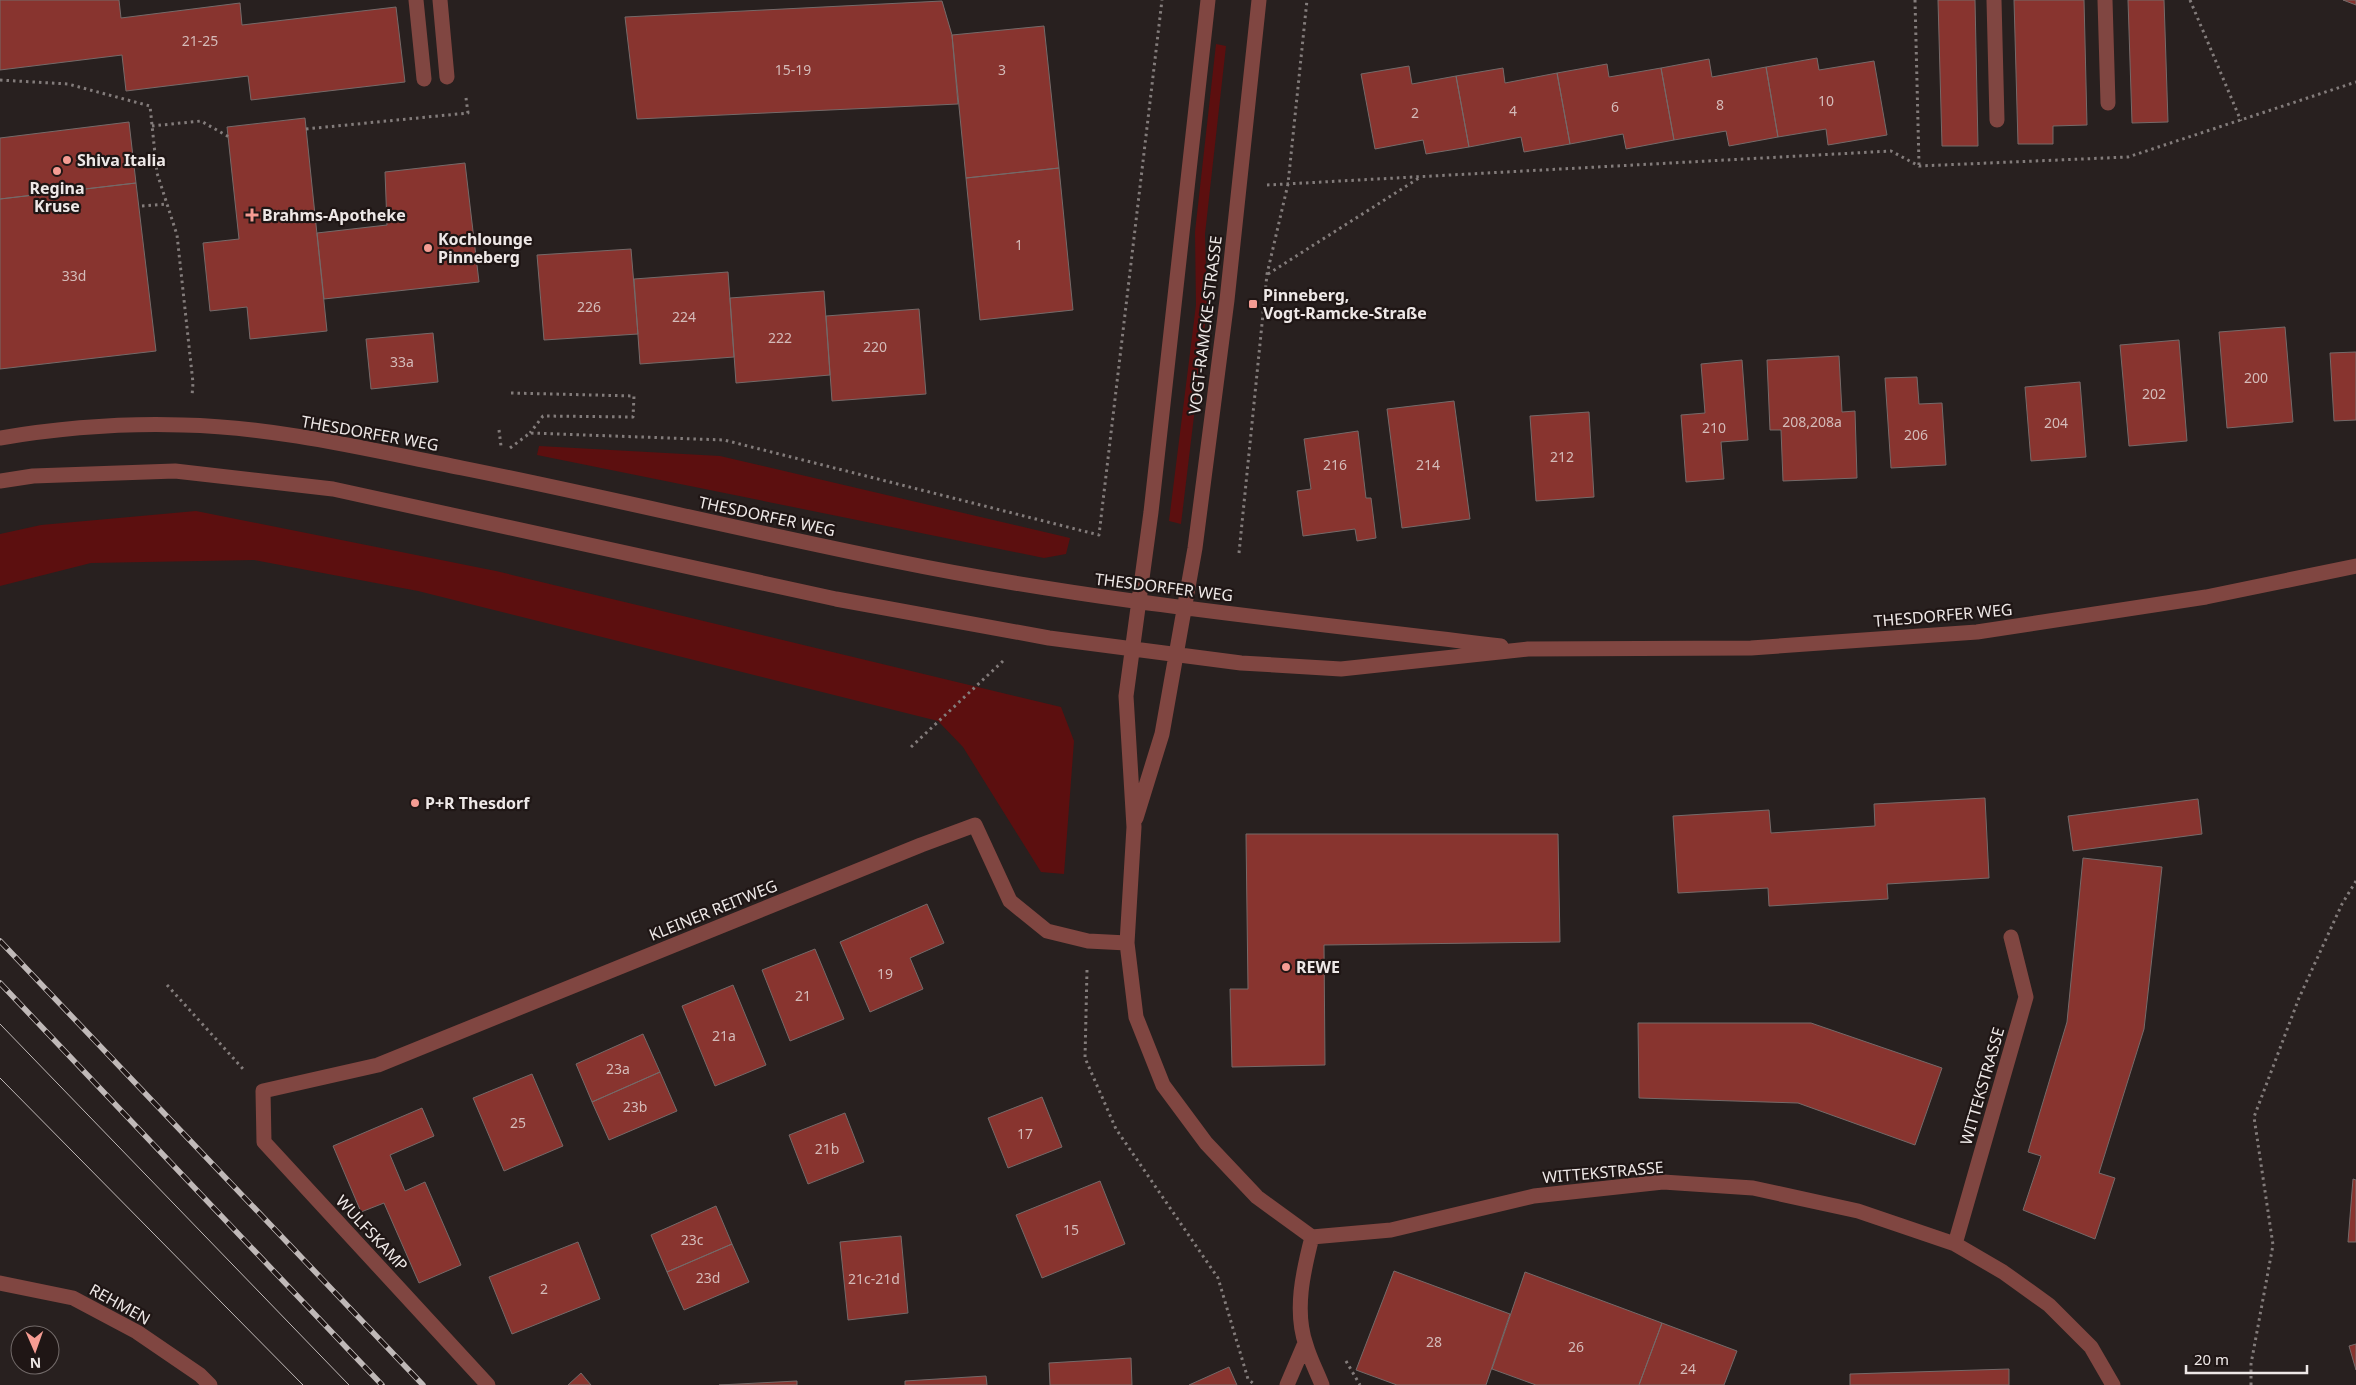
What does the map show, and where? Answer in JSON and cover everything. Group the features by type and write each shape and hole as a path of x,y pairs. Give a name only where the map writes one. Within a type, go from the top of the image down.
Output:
{"street":[{"path":"416,0 424,79"},
{"path":"440,0 447,77"},
{"name":"VOGT-RAMCKE-STRASSE","path":"1138,602 1151,512 1208,0"},
{"name":"VOGT-RAMCKE-STRASSE","path":"1177,654 1198,529 1259,0"},
{"path":"1994,0 1997,120"},
{"path":"2105,0 2108,103"},
{"name":"THESDORFER WEG","path":"0,438 101,426 184,425 318,440 501,476 898,562 1079,594 1185,609 1528,649"},
{"name":"THESDORFER WEG","path":"0,482 33,476 175,470 333,489 836,599 1049,638 1260,664 1341,669 1528,649 1750,648 1977,632 2206,597 2356,566"},
{"path":"1138,602 1126,696 1134,827 1127,943 1136,1017 1163,1084 1206,1143 1257,1197 1312,1237 1303,1273 1300,1305 1305,1344 1322,1385"},
{"path":"1134,827 1162,734 1177,654"},
{"name":"KLEINER REITWEG","path":"263,1091 378,1065 921,845 975,825 1010,901 1047,931 1088,941 1127,943"},
{"name":"WITTEKSTRASSE","path":"1955,1244 2026,997 2011,937"},
{"name":"WULFSKAMP","path":"263,1091 264,1142 488,1385"},
{"name":"WITTEKSTRASSE","path":"1312,1237 1391,1230 1534,1196 1662,1182 1752,1188 1858,1212 1955,1244 2003,1272 2049,1305 2091,1347 2113,1385"},
{"name":"REHMEN","path":"0,1283 73,1298 137,1332 200,1375 210,1385"},
{"path":"1287,1385 1305,1344"}],"path":[{"path":"530,433 724,440 1099,535 1162,0"},
{"path":"1239,554 1267,274 1288,184 1307,0"},
{"path":"1915,0 1918,166"},
{"path":"2190,0 2241,121"},
{"path":"0,80 68,84 150,106 157,173 177,235 194,383 191,401"},
{"path":"1239,186 1891,152 1918,166 2128,157 2356,82"},
{"path":"306,129 468,113 466,94"},
{"path":"152,126 201,121 229,137"},
{"path":"1267,274 1419,178"},
{"path":"142,206 168,204"},
{"path":"509,449 530,433 544,416 633,417 634,396 511,393"},
{"path":"499,430 502,454"},
{"path":"911,747 1003,661"},
{"path":"2251,1385 2251,1364 2273,1245 2254,1117 2299,998 2342,904 2356,880"},
{"path":"1088,941 1085,1058 1116,1129 1218,1278 1248,1378 1255,1385"},
{"path":"167,985 263,1091"}],"shaded area":[{"path":"1216,44 1226,46 1205,234 1207,308 1181,524 1169,521 1196,305 1195,232"},
{"path":"539,446 720,456 1070,538 1066,554 1044,558 537,455"},
{"path":"196,511 496,571 1061,707 1074,741 1064,874 1041,872 963,747 938,721 418,591 254,560 91,563 0,586 0,534 41,525"}],"building":[{"path":"0,0 119,0 121,18 240,3 242,25 396,7 405,82 251,100 248,76 126,91 122,55 0,70"},
{"path":"1938,0 1975,0 1978,146 1942,146"},
{"path":"2014,0 2084,0 2087,125 2053,126 2053,144 2018,144"},
{"path":"2128,0 2164,0 2168,122 2132,123"},
{"path":"2343,0 2356,0 2356,5"},
{"path":"942,1 952,35 958,104 637,119 625,17"},
{"path":"1044,26 1059,168 966,178 952,35"},
{"path":"1817,58 1819,70 1874,61 1887,135 1828,145 1826,129 1778,137 1766,67"},
{"path":"1709,59 1712,77 1766,67 1778,137 1729,146 1726,131 1674,140 1661,68"},
{"path":"1607,64 1609,77 1661,68 1674,140 1626,149 1623,134 1570,144 1557,73"},
{"path":"1409,66 1412,84 1456,76 1469,147 1426,154 1423,140 1375,149 1361,74"},
{"path":"1503,68 1505,83 1557,73 1570,144 1524,152 1521,137 1469,147 1456,76"},
{"path":"305,118 327,331 250,339 247,307 210,311 203,243 239,239 227,127"},
{"name":"Shiva Italia","path":"129,122 136,183 0,199 0,138"},
{"path":"465,163 479,282 324,299 317,233 387,225 385,172"},
{"path":"1059,168 1073,310 980,320 966,178"},
{"path":"136,183 156,351 0,369 0,199"},
{"path":"631,249 638,334 544,340 537,255"},
{"path":"728,272 734,357 640,364 634,279"},
{"path":"824,291 830,375 736,383 730,298"},
{"path":"919,309 926,394 832,401 826,316"},
{"path":"2285,327 2293,422 2227,428 2219,332"},
{"path":"433,333 438,382 371,389 366,339"},
{"path":"2179,340 2187,441 2129,446 2120,345"},
{"path":"2356,352 2356,420 2334,421 2330,353"},
{"path":"1839,356 1842,412 1855,411 1857,478 1783,481 1781,430 1770,430 1767,360"},
{"path":"1742,360 1748,440 1721,442 1724,479 1686,482 1681,415 1705,413 1701,364"},
{"path":"1917,377 1919,404 1942,403 1946,465 1891,468 1885,378"},
{"path":"2080,382 2086,457 2031,461 2025,387"},
{"path":"1454,401 1470,519 1402,528 1387,409"},
{"path":"1589,412 1594,497 1536,501 1530,416"},
{"path":"1358,431 1366,498 1371,498 1376,538 1357,541 1355,529 1303,536 1297,491 1311,489 1304,439"},
{"path":"1985,798 1989,878 1887,884 1888,899 1769,906 1768,888 1678,893 1673,816 1769,810 1771,833 1875,826 1874,804"},
{"path":"2198,799 2202,834 2073,851 2068,816"},
{"name":"REWE","path":"1246,834 1558,834 1560,942 1324,945 1325,1065 1232,1067 1230,989 1248,989"},
{"path":"2083,858 2162,867 2144,1029 2099,1173 2115,1178 2095,1239 2023,1210 2041,1156 2028,1152 2067,1022"},
{"path":"927,904 944,943 910,958 923,989 870,1012 840,942"},
{"path":"815,949 844,1019 790,1041 762,970"},
{"path":"733,985 766,1065 715,1086 682,1006"},
{"path":"1638,1023 1811,1023 1942,1068 1915,1145 1798,1103 1639,1098"},
{"path":"643,1034 660,1072 592,1102 576,1064"},
{"path":"660,1072 677,1111 609,1140 592,1102"},
{"path":"532,1074 563,1146 504,1171 473,1098"},
{"path":"1042,1097 1062,1147 1008,1168 988,1118"},
{"path":"422,1108 434,1136 390,1155 405,1191 425,1182 461,1265 419,1283 384,1203 361,1212 333,1146"},
{"path":"845,1113 864,1162 808,1184 789,1135"},
{"path":"2353,1179 2356,1180 2356,1242 2348,1242"},
{"path":"1100,1181 1125,1244 1042,1278 1016,1215"},
{"path":"716,1206 732,1244 667,1272 651,1235"},
{"path":"901,1236 908,1313 848,1320 840,1242"},
{"path":"578,1242 600,1299 512,1334 489,1277"},
{"path":"732,1244 749,1282 684,1310 667,1272"},
{"path":"1394,1271 1510,1314 1486,1385 1397,1385 1356,1370"},
{"path":"1525,1272 1662,1323 1639,1385 1536,1385 1492,1369"},
{"path":"1662,1323 1737,1351 1724,1385 1639,1385"},
{"path":"2356,1344 2356,1370 2349,1346"},
{"path":"1131,1358 1132,1385 1050,1385 1049,1363"},
{"path":"1229,1367 1237,1385 1189,1385"},
{"path":"2009,1369 2009,1385 1850,1385 1850,1374"},
{"path":"581,1373 591,1385 568,1385"},
{"path":"986,1376 987,1385 905,1385 905,1381"},
{"path":"797,1381 797,1385 719,1385"}],"tram line":[{"path":"0,1024 349,1385"},
{"path":"0,1078 303,1385"}],"railway":[{"path":"0,941 423,1385"},
{"path":"0,983 382,1385"}],"place":[{"name":"Shiva Italia","path":"67,160"},
{"name":"Regina Kruse","path":"57,171"},
{"name":"Brahms-Apotheke","path":"252,215"},
{"name":"Kochlounge Pinneberg","path":"428,248"},
{"name":"Pinneberg, Vogt-Ramcke-Straße","path":"1253,304"},
{"name":"P+R Thesdorf","path":"415,803"},
{"name":"REWE","path":"1286,967"}]}
